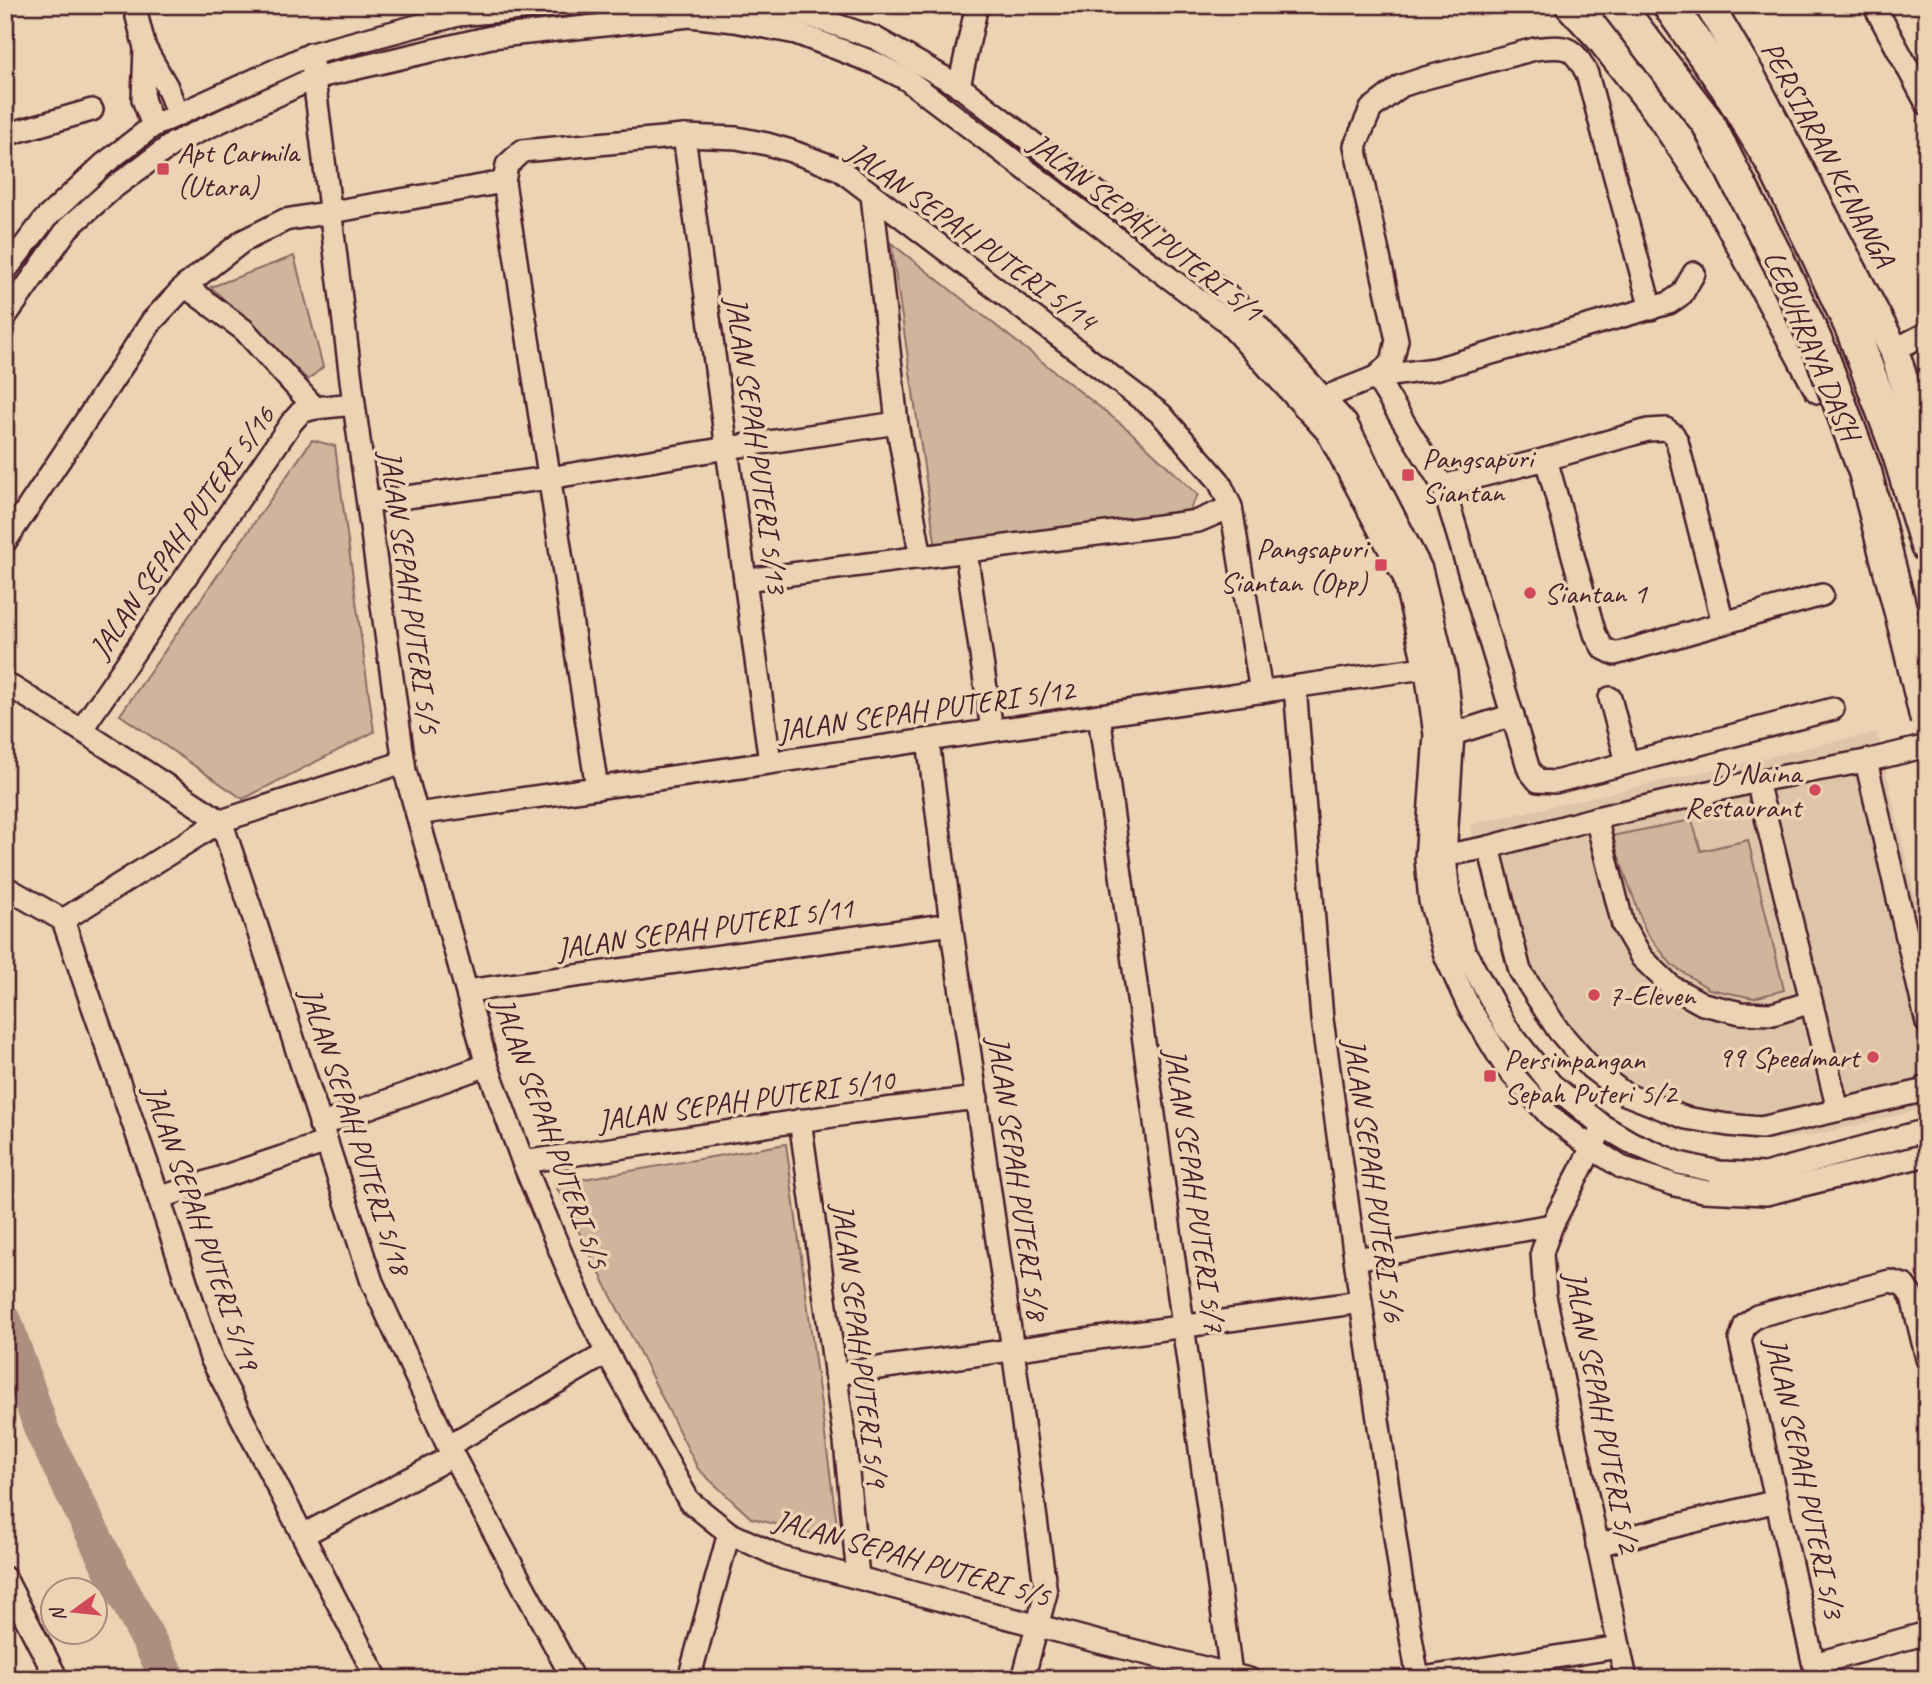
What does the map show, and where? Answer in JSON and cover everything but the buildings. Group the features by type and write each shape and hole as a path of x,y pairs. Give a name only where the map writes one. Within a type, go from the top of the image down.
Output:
{"highway":[{"path":"1572,5 1601,36 1657,107 1714,193 1820,387"},
{"name":"LEBUHRAYA DASH","path":"1617,5 1707,123 1779,262 1821,352 1865,472 1927,720"},
{"name":"LEBUHRAYA DASH","path":"1669,5 1726,86 1772,162 1815,249 1853,331 1899,454 1927,546"}],"main road":[{"path":"1633,5 1696,112 1755,231 1887,545 1927,675"},
{"name":"PERSIARAN KENANGA","path":"1709,5 1749,73 1894,350 1927,455"}],"street":[{"path":"134,5 145,48 167,87 178,115"},
{"path":"5,271 45,219 104,164 153,126 311,54 457,10 564,5"},
{"path":"758,5 801,13 875,38 959,86 1240,306 1314,401 1376,377 1435,369 1669,303 1682,294 1694,273"},
{"path":"959,86 977,5"},
{"path":"1874,5 1927,104"},
{"name":"JALAN SEPAH PUTERI 5/1","path":"5,317 68,228 113,188 174,143 314,78 491,37 690,11 796,33 875,63 906,79 1225,320 1314,401 1328,433 1404,577 1434,666 1435,858 1430,901 1446,955 1469,1007 1505,1066 1550,1116 1622,1167 1675,1185 1703,1191 1766,1194 1927,1155"},
{"path":"145,48 143,99 153,126"},
{"path":"1376,377 1392,362 1397,340 1355,146 1371,108 1401,86 1535,49 1566,48 1578,56 1587,74 1651,309"},
{"name":"JALAN SEPAH PUTERI 5/5","path":"311,54 354,404 404,762 417,814 487,1065 523,1162 579,1296 607,1353 689,1501 729,1533 783,1558 1099,1642 1240,1676"},
{"path":"5,135 92,110"},
{"name":"JALAN SEPAH PUTERI 5/14","path":"504,182 507,166 522,151 684,136 737,138 767,144 839,169 1161,414 1219,481 1231,507 1261,692"},
{"name":"JALAN SEPAH PUTERI 5/13","path":"684,136 771,762"},
{"path":"5,542 152,321 185,286 243,241 285,220 504,182 597,788"},
{"path":"872,195 897,423 922,558"},
{"path":"185,286 244,330 315,408"},
{"path":"1894,350 1927,333"},
{"path":"1376,377 1443,486 1529,770 1538,781 1555,782 1833,709"},
{"name":"JALAN SEPAH PUTERI 5/16","path":"82,730 292,422 301,412 354,404"},
{"path":"369,502 549,478 897,423"},
{"path":"1443,486 1648,430 1666,429 1678,441 1723,623"},
{"path":"1546,459 1595,634 1603,648 1615,654 1822,595"},
{"path":"745,580 1198,521 1231,507"},
{"path":"966,552 992,730"},
{"path":"1434,666 1453,734 1435,858 1464,950 1506,1027 1551,1084 1604,1126 1632,1143 1679,1163 1719,1172 1765,1174 1927,1130"},
{"name":"JALAN SEPAH PUTERI 5/12","path":"417,814 1434,666"},
{"path":"5,683 221,821"},
{"name":"JALAN SEPAH PUTERI 5/6","path":"1294,687 1322,1019 1354,1259 1417,1679"},
{"path":"1610,698 1627,762"},
{"name":"JALAN SEPAH PUTERI 5/7","path":"1099,715 1184,1326 1240,1676"},
{"path":"1453,734 1513,715"},
{"name":"JALAN SEPAH PUTERI 5/8","path":"928,740 951,924 1046,1593 1023,1679"},
{"path":"1435,858 1757,781 1866,761 1927,746"},
{"path":"1866,761 1927,1023"},
{"path":"5,887 63,920 221,821 404,762"},
{"path":"1757,781 1838,1110"},
{"path":"1595,818 1623,925 1642,958 1672,988 1703,1004 1741,1013 1773,1014 1811,1002"},
{"name":"JALAN SEPAH PUTERI 5/18","path":"221,821 257,924 372,1282 451,1451 573,1679"},
{"path":"1489,847 1520,971 1558,1030 1591,1068 1625,1094 1686,1118 1761,1128 1922,1091 1927,1086"},
{"name":"JALAN SEPAH PUTERI 5/19","path":"63,920 211,1358 377,1679"},
{"name":"JALAN SEPAH PUTERI 5/11","path":"467,991 951,924"},
{"path":"159,1198 487,1065"},
{"name":"JALAN SEPAH PUTERI 5/10","path":"523,1162 977,1098"},
{"name":"JALAN SEPAH PUTERI 5/9","path":"800,1121 845,1442 858,1577"},
{"name":"JALAN SEPAH PUTERI 5/2","path":"1604,1126 1552,1225 1542,1252 1545,1296 1626,1679"},
{"path":"1354,1259 1552,1225"},
{"name":"JALAN SEPAH PUTERI 5/3","path":"1816,1671 1741,1339 1745,1325 1757,1316 1889,1281 1904,1285 1912,1297 1927,1359"},
{"path":"835,1374 1361,1302"},
{"path":"303,1535 451,1451 607,1353"},
{"path":"1597,1545 1777,1501"},
{"path":"689,1679 729,1533"},
{"path":"8,1589 57,1679"},
{"path":"1816,1671 1927,1633"},
{"path":"1417,1679 1619,1647"}],"shaded area":[{"path":"891,243 1130,431 1198,495 1187,513 936,548"},
{"path":"294,256 323,367 308,380 211,287"},
{"path":"312,440 335,446 374,732 243,799 120,715"},
{"path":"1877,732 1927,948 1927,1108 1820,1134 1753,1142 1673,1130 1610,1093 1557,1041 1502,956 1470,825"},
{"path":"1692,820 1701,851 1748,840 1784,990 1754,998 1709,989 1672,965 1646,932 1611,836"},
{"path":"786,1144 839,1540 751,1518 698,1469 555,1184"}],"waterway":[{"path":"5,1322 42,1431 169,1679"}],"place":[{"name":"Apt Carmila (Utara)","path":"163,169"},
{"name":"Pangsapuri Siantan","path":"1408,475"},
{"name":"Pangsapuri Siantan (Opp)","path":"1381,565"},
{"name":"Siantan 1","path":"1530,593"},
{"name":"D' Naina Restaurant","path":"1815,790"},
{"name":"7-Eleven","path":"1594,995"},
{"name":"99 Speedmart","path":"1873,1057"},
{"name":"Persimpangan Sepah Puteri 5/2","path":"1490,1076"}]}
